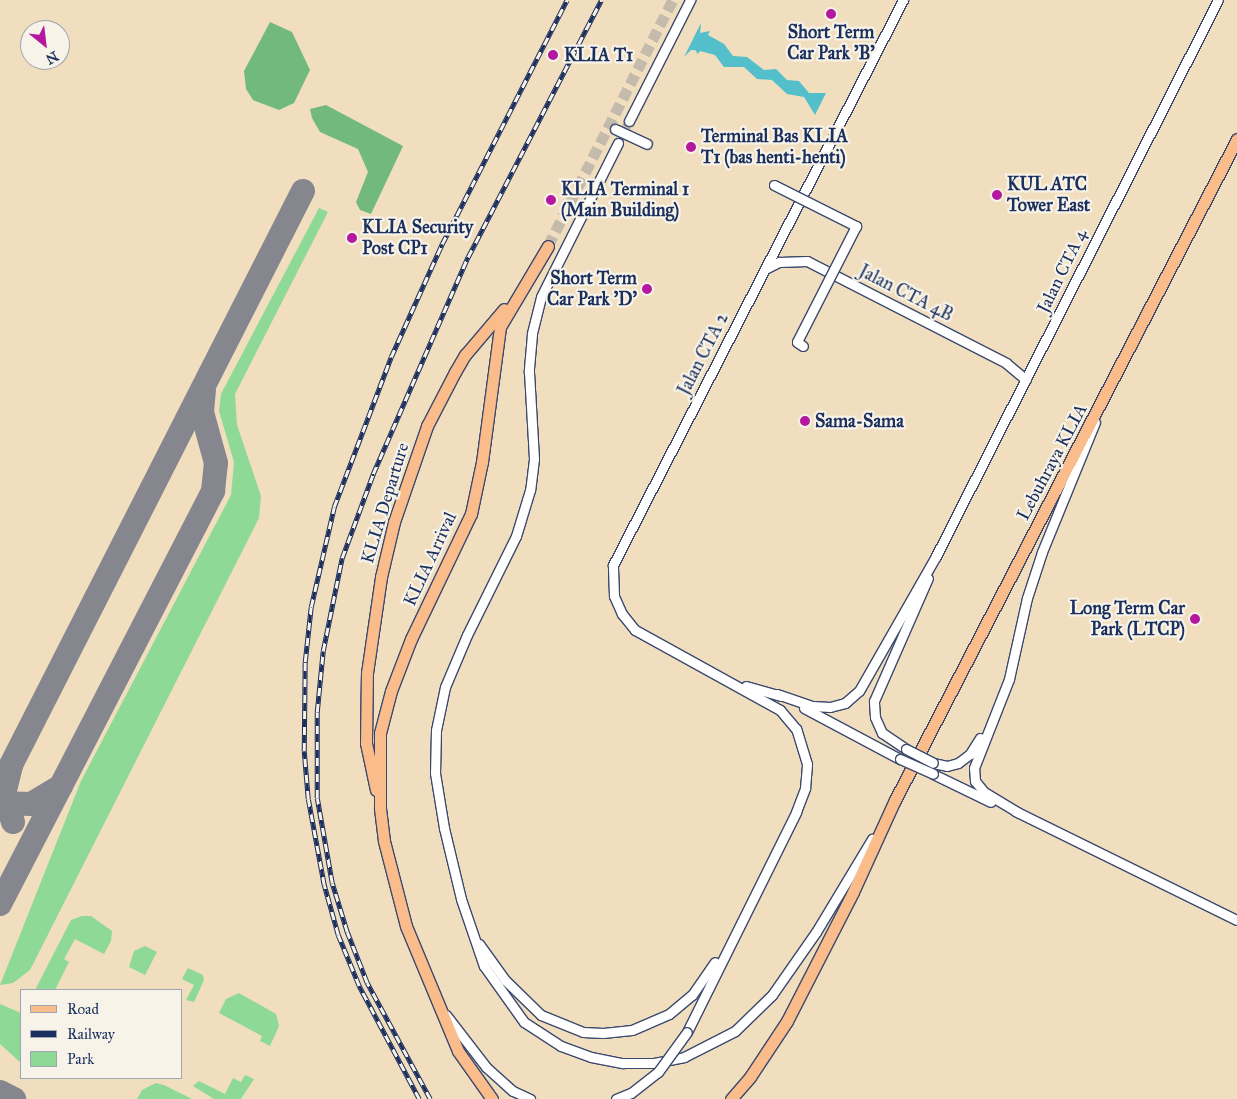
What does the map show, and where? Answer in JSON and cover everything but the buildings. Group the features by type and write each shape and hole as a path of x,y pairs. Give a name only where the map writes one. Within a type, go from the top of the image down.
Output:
{"main road":[{"name":"Lebuhraya KLIA","path":"732,1099 750,1077 787,1021 853,892 895,800 1099,409 1237,139"},
{"path":"1210,194 1237,154"},
{"name":"KLIA Departure","path":"380,807 366,743 365,698 371,636 394,522 427,426 465,354 505,309 545,245"},
{"name":"KLIA Arrival","path":"380,807 380,733 391,691 411,639 471,514 482,462 500,327 545,245"},
{"path":"380,807 384,841 406,926 437,1002 467,1067 492,1099"}],"street":[{"path":"629,121 690,0"},
{"name":"Jalan CTA 2","path":"728,681 635,630 622,614 614,596 613,565 903,0"},
{"name":"Jalan CTA 4","path":"936,556 1218,0"},
{"path":"615,128 647,144"},
{"path":"618,143 541,297 529,365 534,459 530,490 510,549 456,660 438,715 434,747 438,796 452,865 484,966 503,997 524,1022 546,1039 576,1053 606,1060 654,1063 684,1057 735,1031 772,995 830,909 895,800"},
{"path":"774,185 856,226 797,342 803,346"},
{"name":"Jalan CTA 4B","path":"765,269 778,262 807,261 1006,363 1026,380"},
{"path":"1019,813 984,792 975,781 974,768 1009,679 1027,598 1042,552 1086,450 1099,409"},
{"path":"936,556 874,701 875,717 882,733 906,749 933,763 947,766 964,760 992,719"},
{"path":"728,681 821,708 838,706 853,698 936,556"},
{"path":"616,1099 631,1093 658,1072 687,1032 798,806 805,788 807,764 801,741 784,714 767,701 728,681"},
{"path":"777,694 900,759 1019,813 1237,920"},
{"path":"475,941 505,980 541,1015 583,1032 619,1032 656,1022 681,1005 707,975 737,928"},
{"path":"437,1002 486,1067 513,1091 530,1099"}],"green space":[{"path":"270,22 292,32 310,70 294,103 279,110 253,100 246,89 244,71"},
{"path":"326,105 403,146 371,214 360,210 356,202 368,172 358,149 320,132 312,118 310,109"},
{"path":"319,208 328,212 235,394 237,425 261,496 259,518 30,970 13,983 0,985 81,781 231,495 234,462 219,411 221,394"},
{"path":"82,916 91,916 112,931 111,941 104,954 75,939 64,959 69,962 56,989 36,989 71,920"},
{"path":"145,946 157,952 145,975 129,967 134,951"},
{"path":"188,968 203,975 204,980 194,1002 186,1000 194,985 182,979"},
{"path":"239,993 276,1014 279,1026 270,1046 260,1041 262,1036 219,1013 226,999"},
{"path":"0,1004 20,1013 20,1062 0,1044"},
{"path":"245,1075 254,1079 241,1099 214,1099 193,1086 199,1081 225,1094 233,1078 241,1082"},
{"path":"156,1083 192,1099 137,1099 142,1090"}],"water":[{"path":"701,23 700,33 710,31 708,35 724,44 733,56 747,57 764,70 776,69 787,80 799,81 809,93 826,93 815,115 804,97 787,94 772,80 757,79 744,67 724,67 715,55 700,51 698,54 695,50 691,50 684,57"}],"taxiway":[{"path":"13,822 4,794 11,765 303,191"},
{"path":"0,904 213,491 216,463 202,412 204,390"},
{"path":"0,803 31,804 61,786"},
{"path":"0,1092 14,1099"}],"tunnel":[{"path":"548,246 673,0"},
{"path":"618,143 629,121"}],"railway":[{"path":"419,1099 359,986 338,935 324,885 308,799 304,751 305,662 311,607 334,507 391,357 442,244 567,0"},
{"path":"430,1099 367,983 347,932 332,883 317,798 317,712 323,651 342,558 373,474 468,257 601,0"}],"place":[{"name":"Short Term Car Park 'B'","path":"831,14"},
{"name":"KLIA T1","path":"553,55"},
{"name":"Terminal Bas KLIA T1 (bas henti-henti)","path":"691,147"},
{"name":"KUL ATC Tower East","path":"997,195"},
{"name":"KLIA Terminal 1 (Main Building)","path":"551,200"},
{"name":"KLIA Security Post CP1","path":"352,238"},
{"name":"Short Term Car Park 'D'","path":"647,289"},
{"name":"Sama-Sama","path":"805,421"},
{"name":"Long Term Car Park (LTCP)","path":"1195,619"}]}
